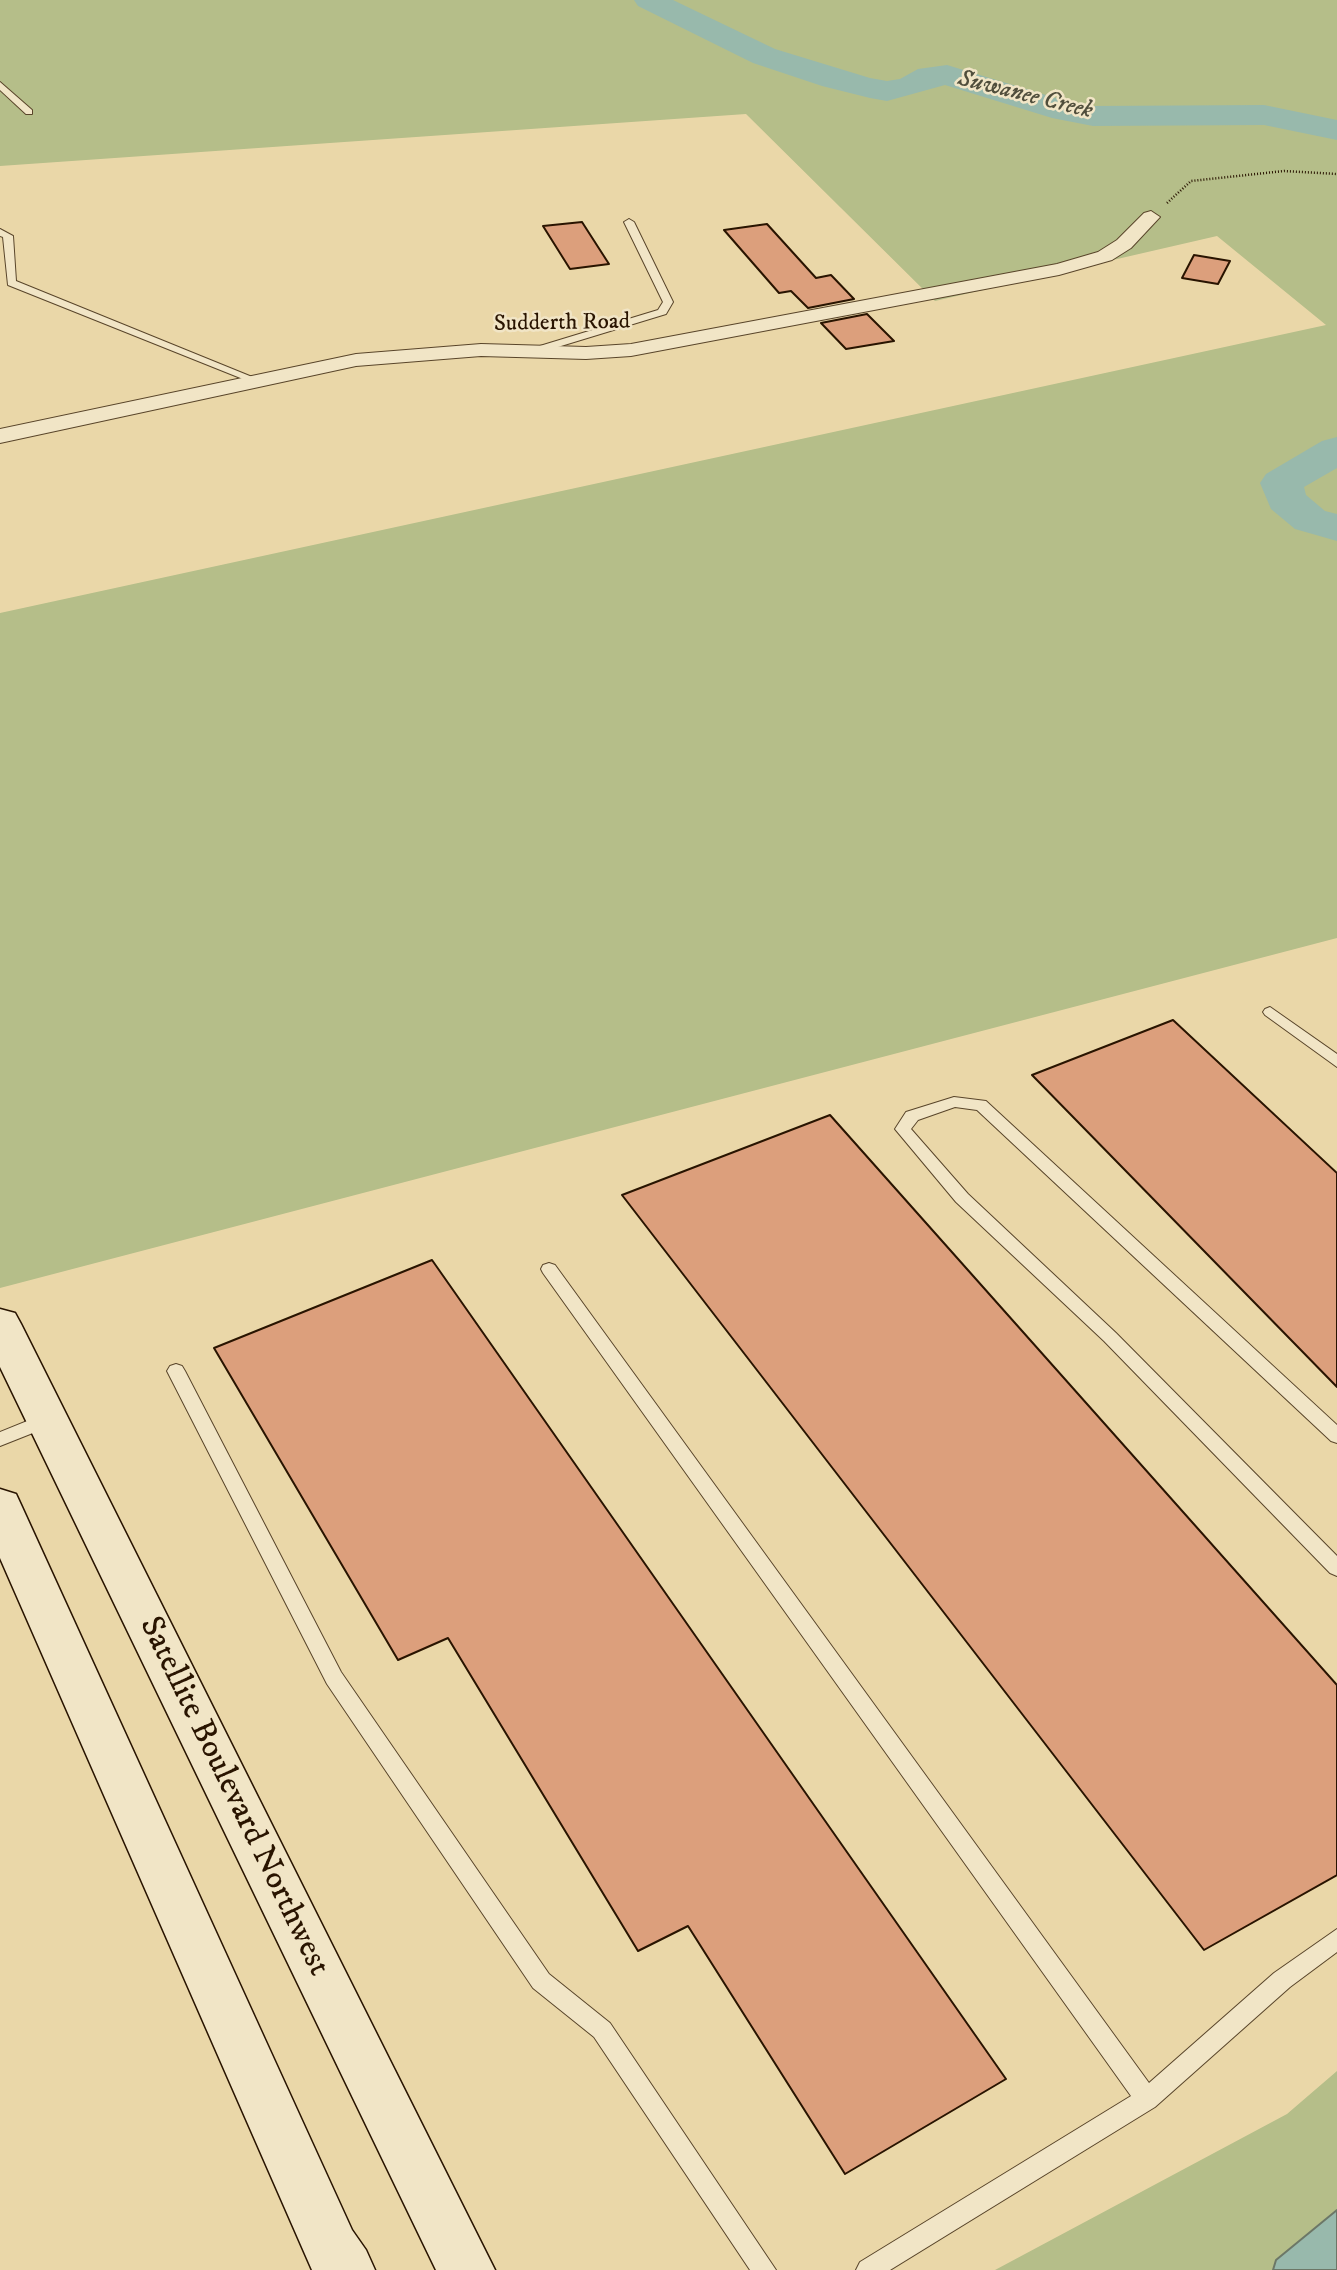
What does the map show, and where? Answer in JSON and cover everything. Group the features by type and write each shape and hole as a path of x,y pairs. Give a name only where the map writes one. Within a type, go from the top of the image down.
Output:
{"main road":[{"name":"Satellite Boulevard Northwest","path":"0,1324 466,2270"},
{"path":"0,1507 339,2263"}],"street":[{"name":"Sudderth Road","path":"0,436 356,360 453,351 586,353 631,350 1059,269 1105,256 1124,244 1151,218"}],"lane":[{"path":"0,85 29,112"},
{"path":"534,351 662,312 668,302 629,222"},
{"path":"0,232 8,236 11,283 257,381"},
{"path":"1270,1012 1337,1062"},
{"path":"1337,1436 981,1105 954,1102 912,1116 903,1129 962,1198 1110,1336 1337,1568"},
{"path":"549,1269 1147,2099"},
{"path":"176,1371 334,1678 541,1981 602,2030 764,2270"},
{"path":"0,1439 47,1420"},
{"path":"868,2270 1147,2099 1282,1980 1337,1940"}],"path":[{"path":"1151,218 1191,181 1284,171 1337,174"}],"green space":[{"path":"0,0 1337,0 1337,938 0,1288 0,613 1326,325 1217,236 935,301 746,114 0,166"},
{"path":"1337,2071 1337,2270 995,2270 1287,2114"}],"shaded area":[{"path":"1337,2210 1337,2270 1273,2270 1276,2260"}],"building":[{"path":"582,222 609,264 570,269 543,226"},
{"path":"767,224 816,278 831,275 854,299 808,308 791,291 779,293 724,230"},
{"path":"1194,255 1230,261 1218,284 1182,278"},
{"path":"867,314 894,341 846,349 821,323"},
{"path":"1173,1020 1337,1173 1337,1387 1032,1075"},
{"path":"830,1115 1337,1685 1337,1875 1204,1950 622,1195"},
{"path":"432,1260 1006,2079 845,2174 688,1926 638,1951 448,1638 398,1660 214,1348"}],"waterway":[{"name":"Suwanee Creek","path":"649,0 764,56 870,88 887,91 909,87 929,76 947,75 1064,111 1093,116 1264,115 1337,130"},
{"name":"Suwanee Creek","path":"1337,450 1281,483 1286,500 1310,520 1337,528"}]}
